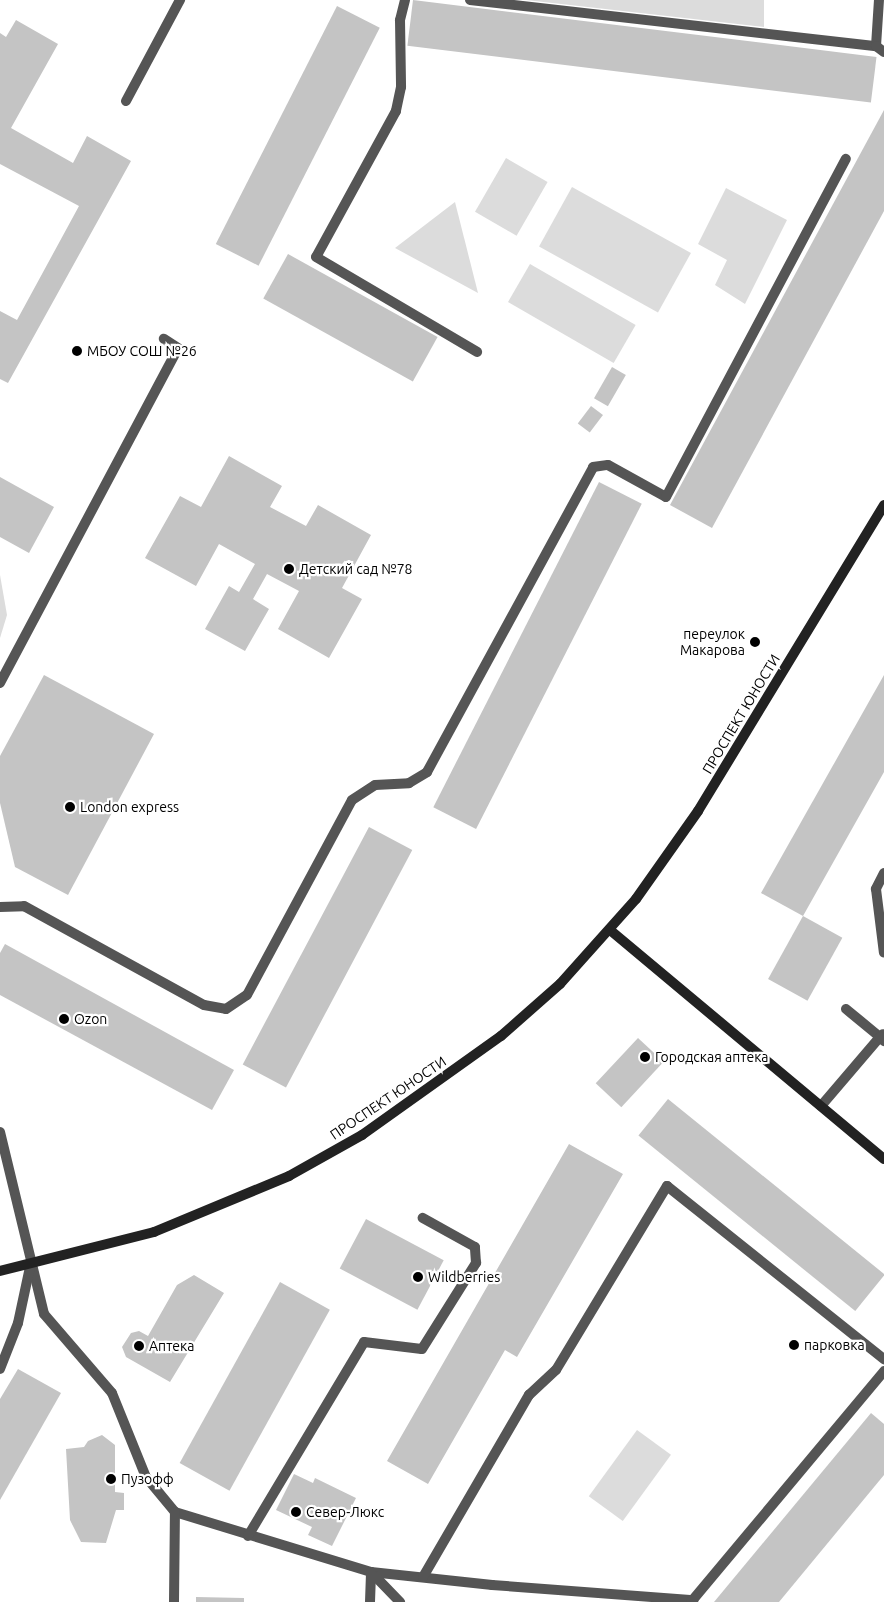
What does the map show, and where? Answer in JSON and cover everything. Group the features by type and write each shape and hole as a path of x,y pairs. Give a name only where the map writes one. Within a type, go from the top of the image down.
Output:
{"main road":[{"name":"ПРОСПЕКТ ЮНОСТИ","path":"0,1272 154,1232 290,1176 362,1135 501,1036 560,984 610,930 698,811 884,505"},
{"path":"610,930 884,1159"}],"lane":[{"path":"126,101 180,0"},
{"path":"405,0 400,20 401,87 396,111 316,257 477,352"},
{"path":"470,0 880,49 879,0"},
{"path":"0,906 24,906 204,1006 226,1009 247,994 352,800 375,785 409,783 427,772 593,467 608,465 666,497 846,159"},
{"path":"0,683 178,348 164,339"},
{"path":"884,873 876,889 884,953"},
{"path":"821,1106 883,1037 846,1009"},
{"path":"0,1132 30,1265 44,1314 112,1393 146,1477 176,1512 248,1536 371,1572 692,1601 884,1371"},
{"path":"423,1578 529,1395 556,1370 667,1186 884,1359"},
{"path":"248,1536 364,1342 422,1349 476,1263 475,1246 424,1218"},
{"path":"0,1368 18,1323 30,1265"},
{"path":"174,1602 176,1512"},
{"path":"370,1602 371,1572"},
{"path":"371,1572 400,1602"}],"shaded area":[{"path":"526,0 764,0 764,27"},
{"path":"506,158 548,182 517,236 475,212"},
{"path":"572,187 691,253 658,312 539,246"},
{"path":"726,188 787,220 745,304 715,285 727,260 698,244"},
{"path":"455,202 478,293 395,248"},
{"path":"530,264 636,325 614,363 508,302"},
{"path":"0,575 7,615 0,638"},
{"path":"637,1430 671,1455 623,1521 589,1496"}],"building":[{"path":"413,0 877,57 871,103 407,46"},
{"path":"337,6 380,28 259,266 216,244"},
{"path":"16,20 58,44 11,128 73,163 87,136 131,161 8,383 0,379 0,311 17,320 79,206 0,164 0,33 6,37"},
{"path":"884,110 884,211 712,528 670,505"},
{"path":"288,254 438,337 413,382 263,299"},
{"path":"612,367 626,375 608,406 594,398"},
{"path":"591,406 603,415 590,433 578,424"},
{"path":"229,456 282,486 270,507 306,526 318,505 371,535 342,588 362,599 329,658 278,629 299,591 267,574 253,599 269,609 245,651 205,629 229,586 239,592 255,564 219,544 196,586 145,558 180,496 201,507"},
{"path":"0,477 54,507 29,553 0,537"},
{"path":"599,482 642,504 476,829 433,807"},
{"path":"44,675 154,734 68,895 15,867 0,803 0,756"},
{"path":"884,675 884,772 803,916 761,893"},
{"path":"369,827 412,850 286,1088 243,1065"},
{"path":"803,916 842,938 807,1001 768,979"},
{"path":"5,944 234,1070 212,1110 0,995 0,953"},
{"path":"638,1038 664,1062 621,1107 596,1083"},
{"path":"668,1099 884,1274 855,1311 638,1136"},
{"path":"569,1144 623,1174 517,1357 505,1350 428,1484 387,1461"},
{"path":"366,1219 444,1260 417,1310 340,1268"},
{"path":"194,1275 224,1293 170,1382 126,1357 122,1347 131,1333 139,1331 148,1336 177,1285"},
{"path":"280,1282 330,1310 229,1491 180,1463"},
{"path":"18,1369 61,1393 0,1500 0,1399"},
{"path":"871,1413 884,1424 884,1475 779,1602 714,1602"},
{"path":"102,1435 115,1445 115,1492 124,1493 124,1510 116,1510 106,1543 81,1542 70,1520 66,1449 84,1447 88,1441"},
{"path":"294,1474 313,1483 315,1478 356,1498 332,1546 308,1535 312,1527 276,1510"},
{"path":"196,1597 244,1598 244,1602 196,1602"}],"place":[{"name":"МБОУ СОШ №26","path":"77,351"},
{"name":"Детский сад №78","path":"289,569"},
{"name":"переулок Макарова","path":"755,642"},
{"name":"London express","path":"70,807"},
{"name":"Ozon","path":"64,1019"},
{"name":"Городская аптека","path":"645,1057"},
{"name":"Wildberries","path":"418,1277"},
{"name":"парковка","path":"794,1345"},
{"name":"Аптека","path":"139,1346"},
{"name":"Пузофф","path":"111,1479"},
{"name":"Север-Люкс","path":"296,1512"}]}
